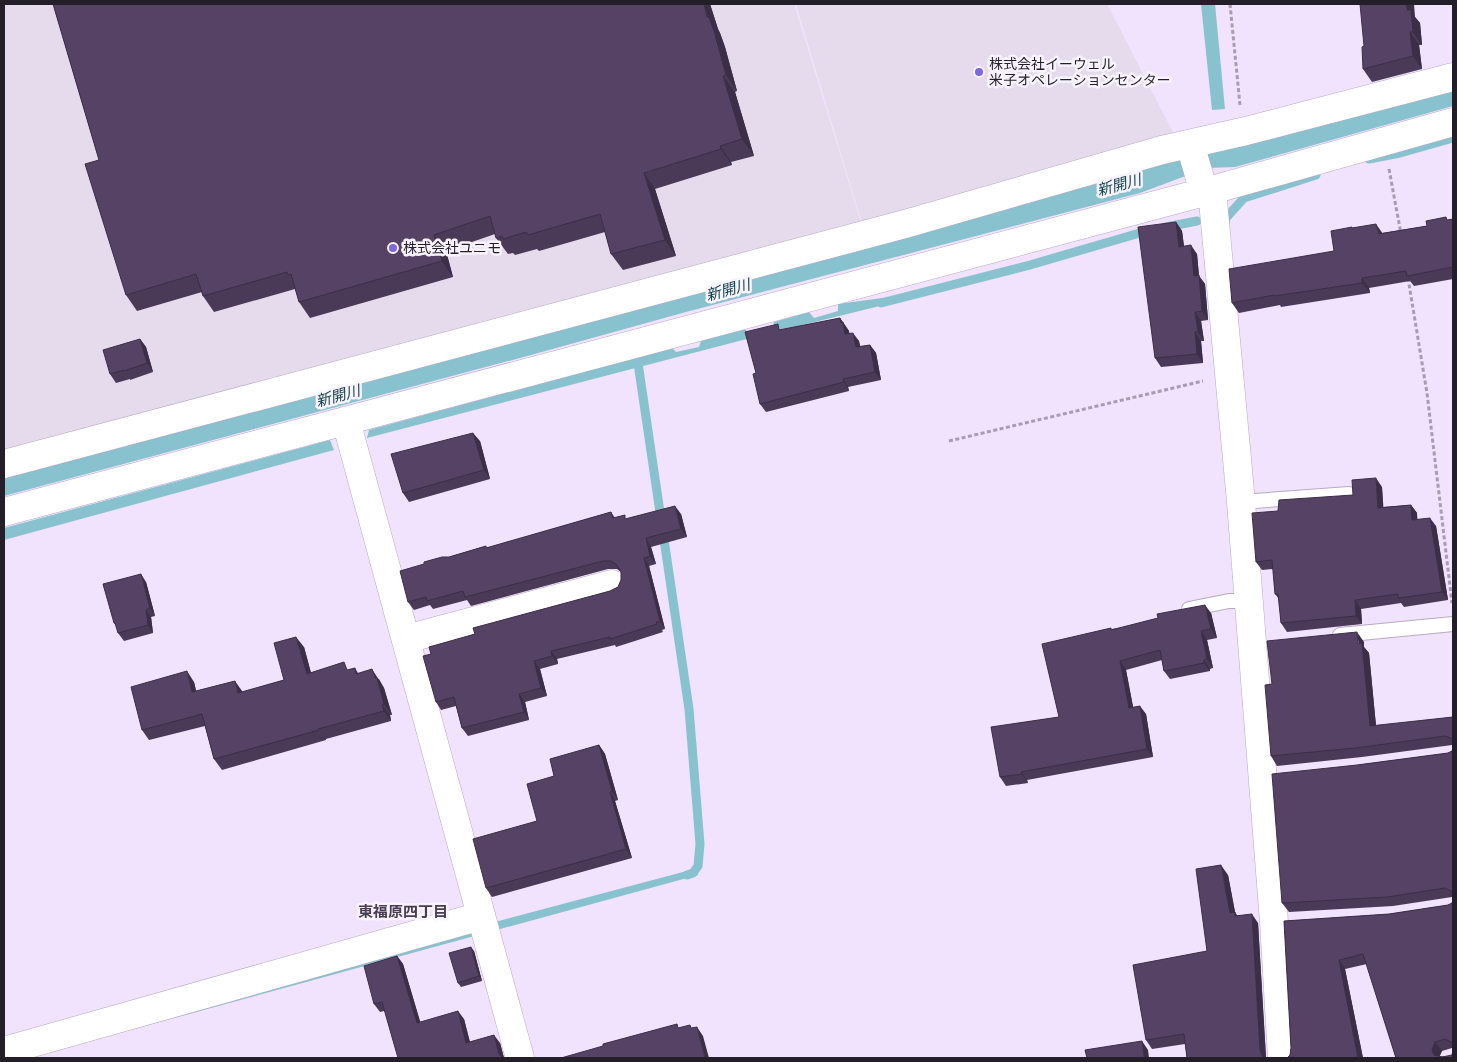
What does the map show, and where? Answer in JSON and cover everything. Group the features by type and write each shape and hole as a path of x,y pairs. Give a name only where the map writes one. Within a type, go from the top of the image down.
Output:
{"street":[{"path":"1200,172 1246,131 1453,77"},
{"path":"4,512 346,421 1200,172 1383,142 1453,122"},
{"path":"4,464 905,224 1162,150 1200,172"},
{"path":"1200,172 1228,375 1241,502 1248,601 1260,643 1283,922 1282,1058"},
{"path":"346,421 520,1058"},
{"path":"406,639 612,584"},
{"path":"4,1051 481,916"}],"lane":[{"path":"1241,502 1349,494"},
{"path":"1176,611 1230,601 1248,601"},
{"path":"1328,636 1453,624"}],"path":[{"path":"1230,4 1240,106 1246,131"},
{"path":"1383,142 1402,241"},
{"path":"1407,269 1428,403 1453,624"},
{"path":"949,441 1228,375"}],"shaded area":[{"name":"株式会社ユニモ","path":"4,4 794,4 862,226 4,452"},
{"name":"株式会社イーウェル 米子オペレーションセンター","path":"796,4 1107,4 1177,140 863,226"}],"water":[{"path":"1201,4 1215,4 1225,109 1212,110"},
{"name":"新開川","path":"1453,85 1453,106 1235,167 1207,168 1140,193 686,312 4,496 4,476 1101,174"},
{"path":"890,297 892,303 367,438 369,430 672,348 676,352 699,347 701,341 745,329 750,335 773,328 774,322 809,312 814,318 838,311 838,304"},
{"path":"330,440 334,450 4,540 4,528"},
{"path":"698,868 698,875 493,931 491,923"},
{"path":"475,928 478,935 28,1058"}],"building":[{"path":"53,4 704,4 707,17 709,17 714,31 726,75 723,76 742,139 720,146 721,149 644,173 665,240 611,254 600,214 528,235 526,232 503,239 502,236 496,238 490,216 434,235 442,261 299,302 291,274 288,275 287,272 203,296 196,274 126,295 85,164 99,160"},
{"path":"1360,4 1406,4 1407,10 1411,10 1413,32 1410,32 1413,56 1363,69 1362,47 1364,46"},
{"path":"1446,217 1447,220 1453,219 1453,267 1407,276 1406,271 1362,278 1362,283 1274,295 1232,303 1229,269 1334,251 1331,231 1376,224 1379,234 1427,226 1426,221"},
{"path":"1176,222 1179,247 1191,245 1194,276 1199,275 1202,311 1195,312 1198,332 1195,332 1197,354 1155,358 1138,227"},
{"path":"840,318 841,323 843,322 845,334 853,333 856,347 870,345 875,372 843,379 844,382 760,404 753,374 756,373 745,332 778,324 779,330"},
{"path":"140,339 147,363 110,374 103,350"},
{"path":"473,433 484,470 403,493 391,454"},
{"path":"1376,478 1378,508 1411,505 1412,520 1430,518 1442,592 1398,598 1398,594 1355,600 1356,616 1281,623 1278,594 1275,594 1272,560 1256,562 1252,513 1278,511 1279,500 1353,495 1352,480"},
{"path":"675,506 681,529 646,538 650,556 644,558 660,621 656,622 657,624 610,639 610,637 551,651 552,656 534,661 541,688 519,694 524,712 462,728 454,697 436,702 423,656 431,654 429,647 475,634 473,628 610,591 618,587 621,580 621,572 617,565 611,561 603,561 465,597 463,591 427,601 426,597 408,602 400,571 424,564 424,562 486,546 486,548 611,512 613,518 625,515 625,519"},
{"path":"141,574 150,608 146,610 148,625 118,633 103,584"},
{"path":"1205,605 1211,629 1201,631 1207,659 1204,660 1204,663 1164,671 1160,650 1120,661 1129,708 1140,706 1147,749 1000,777 991,727 1059,717 1042,644 1111,628 1111,630 1158,618 1157,614"},
{"path":"1357,632 1358,644 1362,643 1370,726 1453,717 1453,739 1445,736 1355,748 1271,756 1265,685 1272,684 1267,641"},
{"path":"296,637 307,674 344,662 347,670 355,668 356,674 372,669 375,678 377,678 384,711 214,759 202,714 142,730 131,687 187,671 192,692 235,681 238,693 284,680 274,643"},
{"path":"599,745 626,849 486,888 473,839 537,821 527,784 554,776 550,759"},
{"path":"1453,749 1453,892 1445,888 1387,897 1282,903 1272,774 1448,753"},
{"path":"1221,865 1230,913 1235,912 1235,916 1252,914 1260,1050 1263,1058 1187,1058 1184,1034 1146,1040 1133,965 1207,951 1196,869"},
{"path":"1453,901 1453,1043 1445,1039 1435,1042 1432,1050 1434,1055 1442,1057 1452,1055 1453,1051 1453,1058 1396,1058 1363,954 1339,960 1358,1058 1287,1058 1290,1055 1291,1048 1284,921 1389,914 1448,905"},
{"path":"471,947 479,976 458,983 449,953"},
{"path":"397,956 417,1023 458,1011 466,1043 494,1035 499,1054 502,1058 398,1058 382,1002 374,1004 364,966"},
{"path":"677,1024 678,1028 690,1025 691,1028 697,1027 705,1058 561,1058 603,1046 603,1044"},
{"path":"1142,1041 1144,1058 1087,1058 1085,1050"}],"waterway":[{"path":"1369,159 1400,153 1453,138"},
{"path":"1225,224 1225,219 1244,198 1316,175"},
{"path":"1166,227 1197,221"},
{"path":"881,303 1030,265 1150,230"},
{"path":"638,363 689,709 700,844 698,866 693,873 687,875"}],"place":[{"name":"株式会社イーウェル 米子オペレーションセンター","path":"979,72"},
{"name":"株式会社ユニモ","path":"393,248"}],"district":[{"name":"東福原四丁目","path":"403,912"}]}
